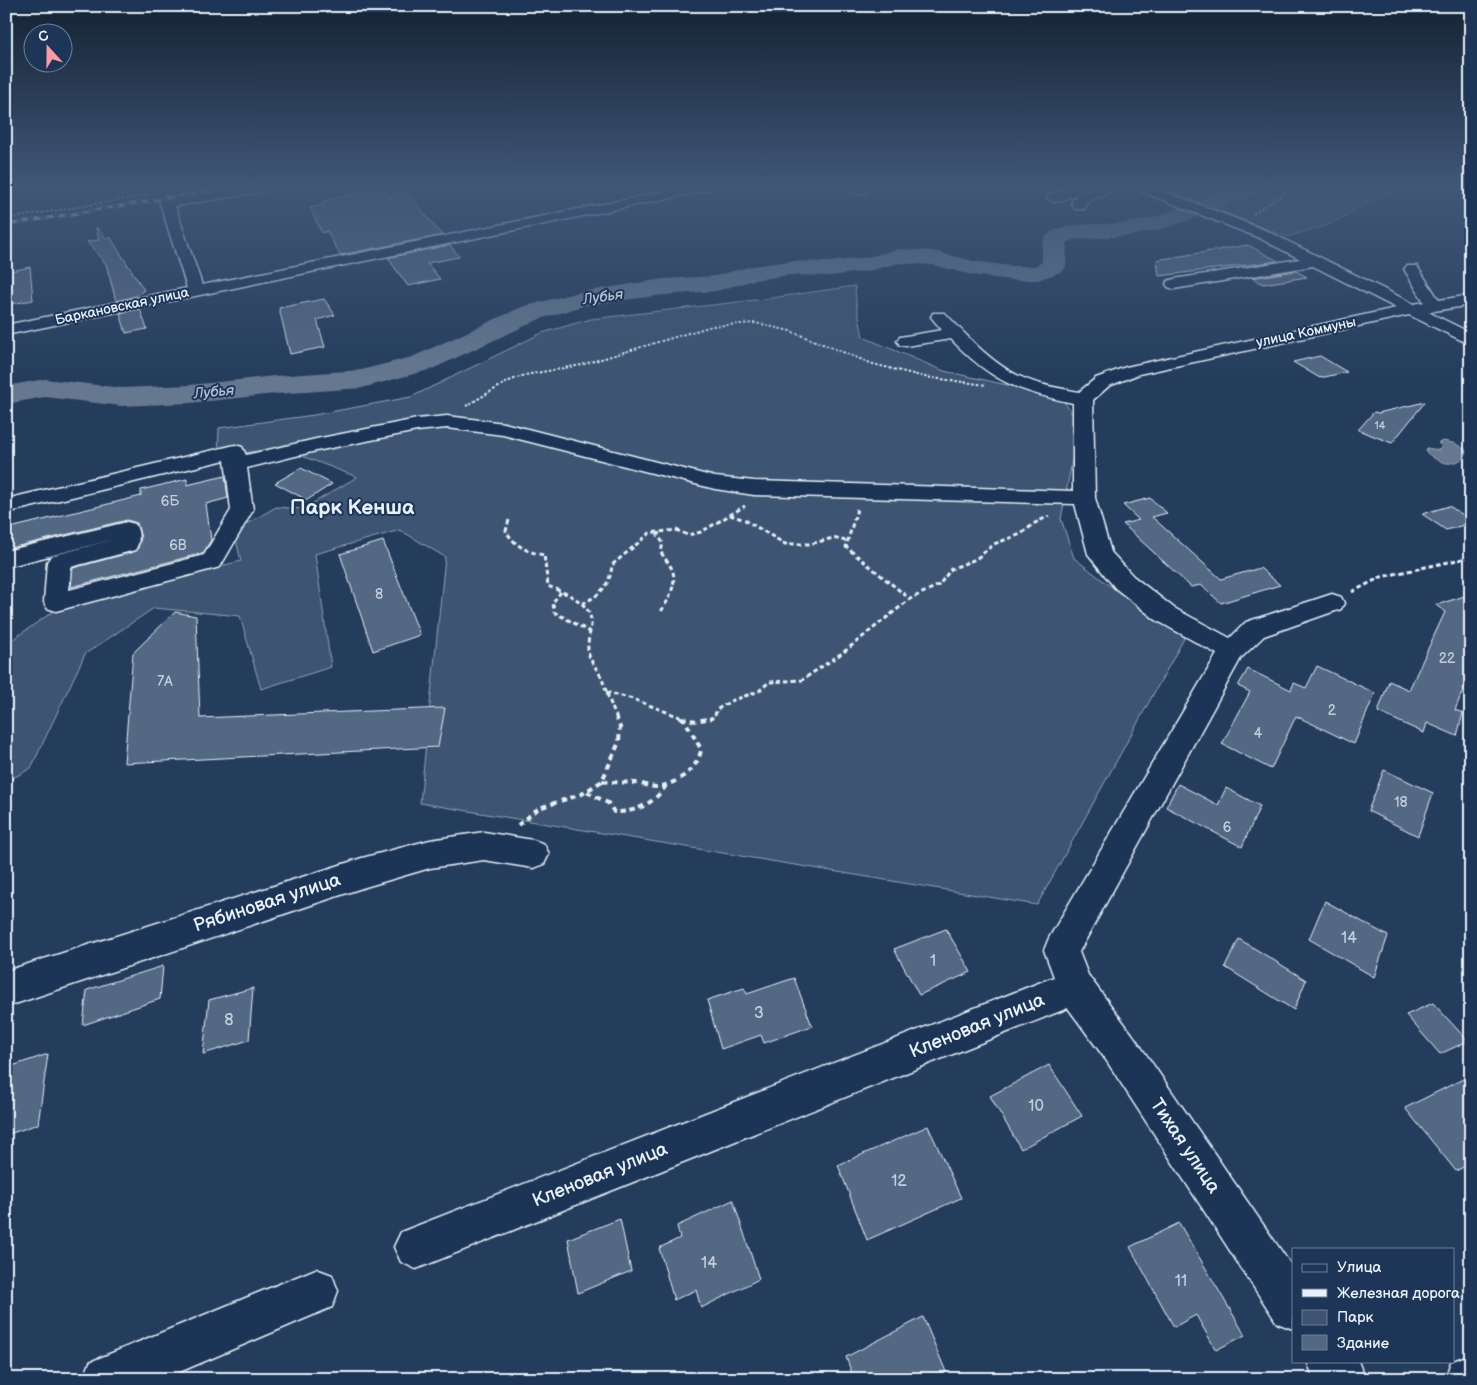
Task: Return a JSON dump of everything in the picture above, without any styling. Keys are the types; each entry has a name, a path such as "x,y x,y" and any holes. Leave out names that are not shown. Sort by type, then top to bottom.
{"street":[{"path":"181,251 196,292"},
{"name":"Баркановская улица","path":"6,330 396,251"},
{"path":"1294,251 1471,340"},
{"path":"1174,284 1316,262"},
{"path":"1412,269 1434,306"},
{"name":"улица Коммуны","path":"1083,399 1096,385 1116,374 1411,310 1471,300"},
{"path":"939,317 980,358 1002,375 1029,386 1083,399 1084,498 1100,554 1124,582 1165,614 1232,650"},
{"path":"906,341 955,333"},
{"path":"236,464 316,445 417,425 447,422 504,428 715,483 756,488 1084,498"},
{"path":"6,506 235,451 242,510 212,561 56,602 59,562 127,545 127,528 6,559"},
{"path":"1075,987 1061,950 1232,650 1255,629 1332,603"},
{"name":"Рябиновая улица","path":"6,989 362,873 430,854 524,841"},
{"name":"Кленовая улица","path":"416,1247 1075,987"},
{"name":"Тихая улица","path":"1075,987 1119,1047 1292,1306"},
{"path":"107,1379 316,1291"},
{"path":"1331,1362 1342,1379"}],"path":[{"path":"447,422 468,404 525,374 590,362 712,326 755,322 790,332 873,364 925,377 987,385"},
{"path":"582,604 597,596 611,580 612,565 650,533 676,530 688,535 701,532 748,504 756,488"},
{"path":"856,491 858,505 855,522 846,537 846,547 892,586 910,598"},
{"path":"606,692 632,699 684,719 708,722 715,717 716,710 730,701 759,691 769,682 802,680 845,651 910,598 939,585 951,569 976,559 994,544 1021,534 1035,523 1084,498"},
{"path":"730,515 745,520 785,544 797,542 809,544 829,537 846,541"},
{"path":"509,520 506,531 517,546 530,554 544,555 548,586 573,596 587,608 592,622 589,655 602,679 609,703 620,727 619,742 598,786 568,799 546,804 534,810 524,841"},
{"path":"659,532 658,535 663,543 661,552 672,569 675,580 666,604 660,613"},
{"path":"1332,603 1381,577 1471,557"},
{"path":"561,592 553,602 554,612 590,632"},
{"path":"602,781 653,787 678,779 695,766 701,754 701,746 691,734 684,719"},
{"path":"586,791 608,803 614,812 622,813 638,810 662,793 667,783"}],"green space":[{"path":"855,286 863,337 944,371 1061,397 1079,424 1061,519 1074,558 1110,586 1186,635 1037,905 420,803 445,557 400,530 315,554 331,667 261,689 240,616 154,608 85,654 31,768 6,782 6,644 61,606 241,561 234,531 276,507 303,509 357,477 281,448 218,456 219,428 314,415 411,397 542,333 591,319 764,299"}],"shaded area":[{"path":"1444,441 1456,444 1466,450 1466,455 1456,462 1446,463 1435,459 1426,452 1427,448 1441,449 1442,446 1438,443"}],"building":[{"path":"94,251 119,251 144,290 136,296 116,301 106,264"},
{"path":"338,251 362,251 340,255"},
{"path":"423,251 454,251 459,257 427,263 440,279 408,286 388,258"},
{"path":"1214,251 1259,251 1278,261 1159,276 1157,260"},
{"path":"30,267 33,300 6,305 6,272"},
{"path":"1296,271 1307,277 1263,284 1252,278"},
{"path":"324,299 335,315 317,320 325,347 290,354 279,308"},
{"path":"140,309 147,329 126,333 120,313"},
{"path":"1320,356 1347,372 1320,378 1293,362"},
{"path":"1425,402 1392,443 1358,430 1374,412 1378,413"},
{"path":"301,468 332,484 307,500 275,483"},
{"path":"225,476 228,498 206,504 211,540 203,553 71,587 73,568 137,551 141,538 137,523 127,520 6,549 6,529 141,496 141,490 187,479 187,485"},
{"path":"1150,498 1167,513 1152,517 1221,579 1260,568 1280,585 1221,603 1201,585 1191,587 1123,524 1139,520 1123,505"},
{"path":"1449,506 1471,520 1471,523 1446,530 1422,514"},
{"path":"383,541 420,635 373,651 340,554"},
{"path":"1471,594 1471,670 1455,710 1463,713 1457,736 1427,723 1424,733 1378,712 1389,681 1409,690 1445,612 1436,605"},
{"path":"175,612 196,616 200,718 445,708 438,747 124,763 133,653"},
{"path":"1317,666 1375,693 1354,744 1296,716 1271,769 1222,744 1250,692 1238,686 1248,669 1291,690 1294,683 1306,688"},
{"path":"1384,770 1433,793 1418,836 1368,811"},
{"path":"1178,784 1218,805 1226,788 1260,806 1242,847 1166,807"},
{"path":"1325,901 1388,936 1374,977 1309,939"},
{"path":"946,929 971,972 919,995 894,949"},
{"path":"1239,939 1306,980 1294,1010 1225,967"},
{"path":"163,966 160,999 83,1025 87,990"},
{"path":"794,978 812,1026 764,1043 761,1035 721,1049 707,1000 744,988 747,994"},
{"path":"253,988 249,1040 203,1054 209,1000"},
{"path":"1433,1003 1468,1041 1440,1054 1406,1015"},
{"path":"48,1054 38,1124 6,1135 6,1068"},
{"path":"1049,1065 1082,1116 1021,1149 990,1096"},
{"path":"1471,1075 1471,1163 1456,1171 1405,1108"},
{"path":"928,1126 961,1198 867,1240 838,1165"},
{"path":"733,1200 759,1279 701,1308 696,1290 674,1300 659,1248 680,1238 677,1226"},
{"path":"620,1219 631,1271 578,1293 568,1239"},
{"path":"1179,1223 1245,1335 1216,1350 1196,1315 1174,1327 1130,1247"},
{"path":"923,1317 949,1379 854,1379 846,1357"}],"waterway":[{"name":"Лубья","path":"6,395 45,388 122,397 190,394 275,385 362,379 422,363 531,313 584,298 663,287 716,283 752,273 790,268 830,269 868,264 899,256 933,258 973,268 1010,273 1038,273 1054,266 1055,251"}],"district":[{"name":"Парк Кенша","path":"352,507"}]}
